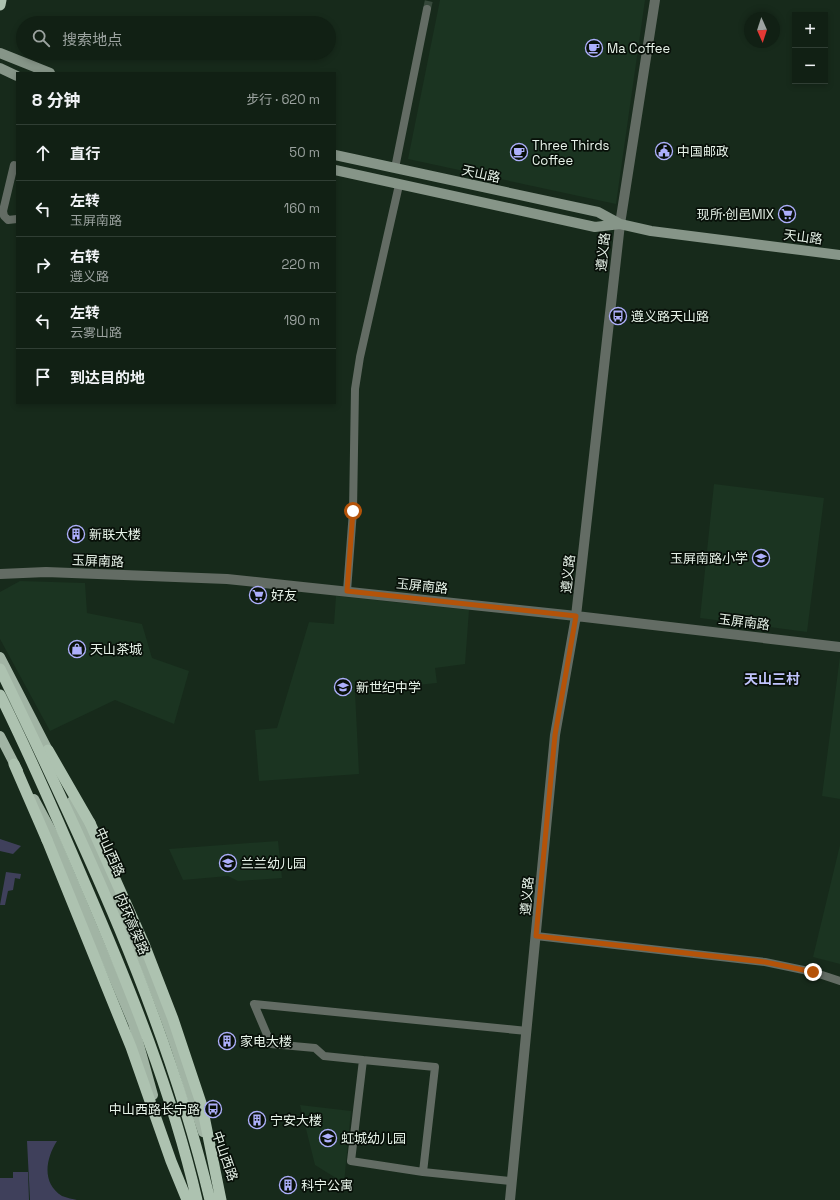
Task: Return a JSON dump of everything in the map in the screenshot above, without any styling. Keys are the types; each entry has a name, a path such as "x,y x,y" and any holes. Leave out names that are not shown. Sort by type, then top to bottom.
{"highway":[{"path":"0,5 2,0"},
{"name":"内环高架路","path":"0,669 72,821 135,966 168,1052 201,1161 210,1200"},
{"name":"内环高架路","path":"0,695 60,825 123,971 155,1057 189,1164 197,1200"},
{"path":"48,750 90,822 144,944 173,1019 202,1106 221,1200"},
{"path":"14,764 48,840 131,1047 186,1200"}],"main road":[{"path":"0,14 2,0"},
{"path":"0,53 16,59"},
{"path":"18,60 48,72"},
{"path":"0,68 16,76"},
{"name":"天山路","path":"336,155 598,212 620,224 650,231 840,255"},
{"name":"天山路","path":"336,170 595,227 620,224"},
{"name":"中山西路","path":"0,657 48,750 119,904 153,985 176,1045 226,1200"},
{"path":"0,736 53,834 133,1023 150,1087 186,1200"}],"street":[{"name":"遵义路","path":"510,1200 555,735 576,616 620,224 655,0"},
{"path":"395,168 427,9"},
{"path":"16,166 14,165 3,211 4,216 8,220 16,219"},
{"path":"347,591 353,511 355,389 360,357 400,185"},
{"name":"玉屏南路","path":"0,574 68,573 227,579 840,646"},
{"path":"536,936 765,962 813,972 840,981"},
{"path":"423,1172 435,1067 324,1056 315,1048 271,1044 254,1004 527,1031"},
{"path":"363,1060 351,1161 423,1172 511,1181"}],"shaded area":[{"path":"440,0 645,0 616,204 408,159"},
{"name":"玉屏南路小学","path":"714,484 824,498 807,632 700,618"},
{"name":"天山茶城","path":"20,581 85,583 87,613 142,624 152,658 189,671 174,724 115,700 50,731 0,639 0,592"},
{"name":"新世纪中学","path":"336,596 469,610 465,664 435,668 437,683 355,691 359,774 259,781 255,730 277,728 309,622 334,624"},
{"path":"840,656 840,799 822,796"},
{"path":"0,839 21,846 13,854 0,851"},
{"name":"兰兰幼儿园","path":"278,841 282,878 238,881 228,876 183,880 169,849"},
{"path":"840,845 840,964 813,957"},
{"path":"6,872 21,874 20,879 15,878 13,890 8,891 5,905 0,905"},
{"name":"虹城幼儿园","path":"300,1105 351,1111 344,1183 315,1165"},
{"path":"27,1141 57,1141 48,1162 48,1177 55,1191 62,1196 77,1200 30,1200"},
{"path":"13,1172 28,1172 29,1200 0,1200 0,1178 13,1178"}],"tunnel":[{"path":"427,9 429,0"}],"place":[{"name":"Ma Coffee","path":"594,48"},
{"name":"中国邮政","path":"664,151"},
{"name":"Three Thirds Coffee","path":"519,152"},
{"name":"现所·创邑MIX","path":"787,214"},
{"name":"遵义路天山路","path":"618,316"},
{"name":"新联大楼","path":"76,534"},
{"name":"玉屏南路小学","path":"761,558"},
{"name":"好友","path":"258,595"},
{"name":"天山茶城","path":"77,649"},
{"name":"新世纪中学","path":"343,687"},
{"name":"兰兰幼儿园","path":"228,863"},
{"name":"家电大楼","path":"227,1041"},
{"name":"中山西路长宁路","path":"213,1109"},
{"name":"宁安大楼","path":"257,1120"},
{"name":"虹城幼儿园","path":"328,1138"},
{"name":"科宁公寓","path":"288,1185"}],"district":[{"name":"天山三村","path":"772,679"}],"route":[{"path":"353,511 347,591 576,616 555,735 536,936 705,954 765,962 813,972"}]}
